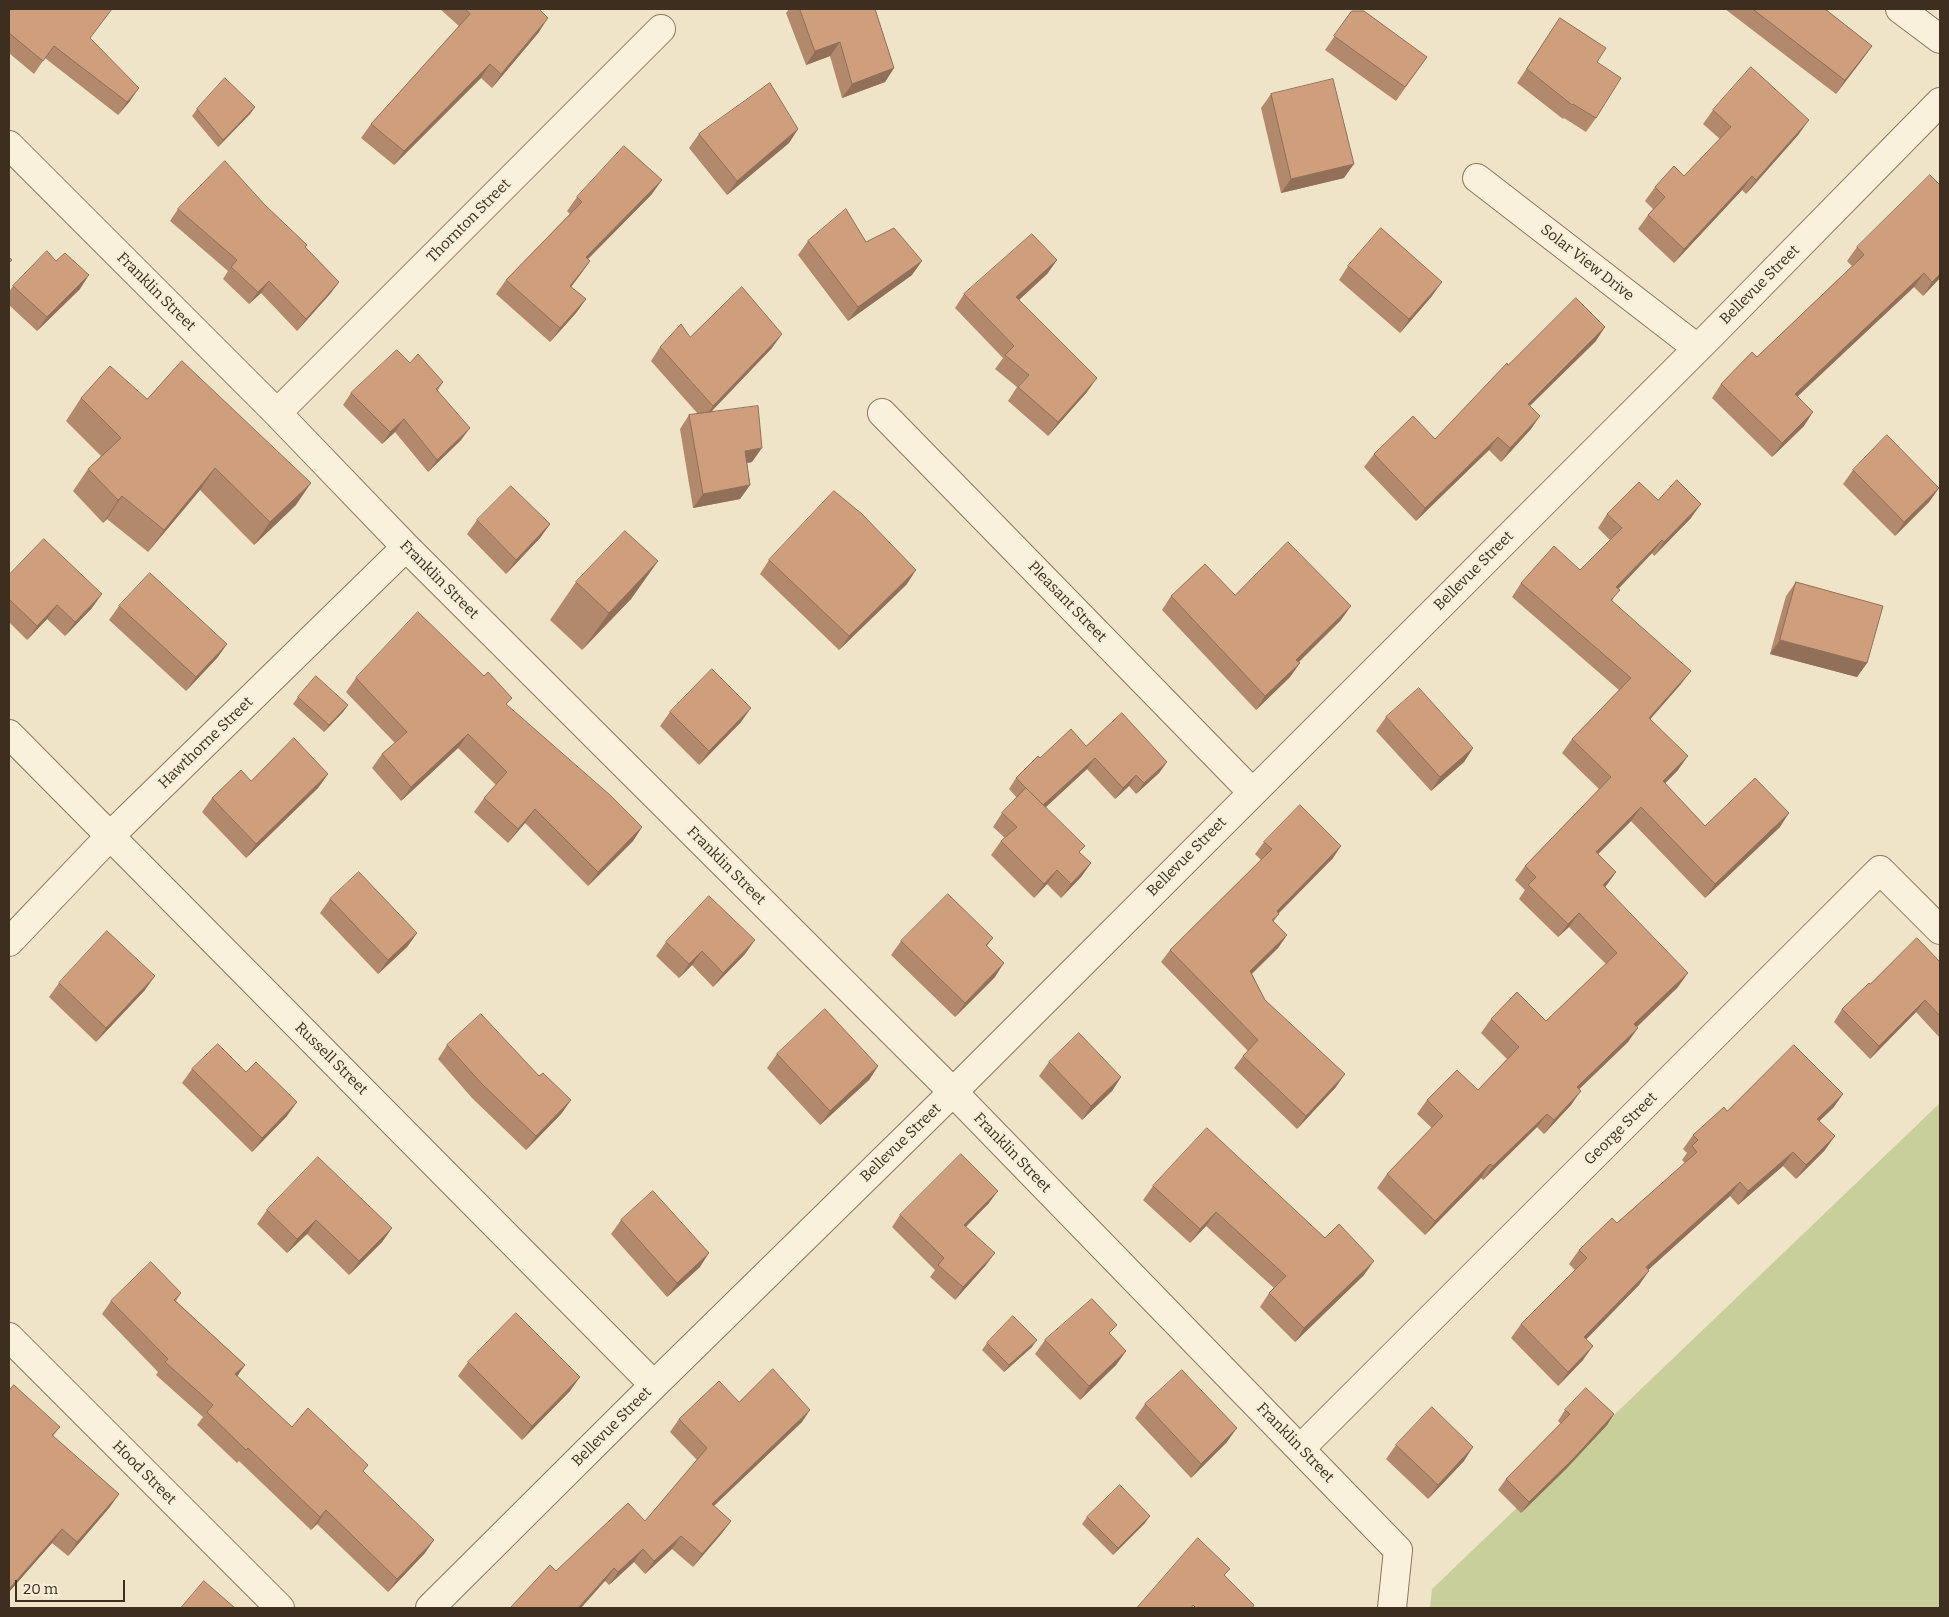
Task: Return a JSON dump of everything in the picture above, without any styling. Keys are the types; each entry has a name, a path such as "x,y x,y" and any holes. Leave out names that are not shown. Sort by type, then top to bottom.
{"street":[{"path":"1900,9 1940,39"},
{"name":"Thornton Street","path":"277,413 661,29"},
{"name":"Bellevue Street","path":"430,1608 953,1092 1697,348 1940,102"},
{"name":"Franklin Street","path":"9,145 277,413 406,547 953,1092 1398,1550 1392,1608"},
{"name":"Solar View Drive","path":"1478,178 1697,348"},
{"name":"Pleasant Street","path":"882,413 1252,792"},
{"name":"Hawthorne Street","path":"9,942 110,836 406,547"},
{"name":"Russell Street","path":"9,734 654,1385"},
{"name":"George Street","path":"1300,1448 1880,870 1940,930"},
{"name":"Hood Street","path":"9,1337 280,1608"}],"green space":[{"path":"1940,1103 1940,1608 1430,1608 1432,1589"}],"building":[{"path":"11,9 112,9 90,38 139,88 127,102 54,46 43,61 9,33 9,12"},
{"path":"465,9 539,9 548,18 501,74 490,64 404,151 371,124 470,14"},
{"path":"800,9 875,9 894,68 852,84 840,42 815,51"},
{"path":"1753,9 1825,9 1872,46 1845,80"},
{"path":"1352,11 1364,11 1427,57 1405,87 1334,36"},
{"path":"1560,18 1606,48 1597,62 1621,78 1596,118 1572,105 1527,69"},
{"path":"1751,67 1809,120 1756,180 1752,176 1684,249 1648,215 1665,197 1655,187 1674,166 1684,176 1731,127 1713,110"},
{"path":"225,78 255,107 223,140 197,109"},
{"path":"1333,79 1354,164 1291,179 1271,94"},
{"path":"770,83 798,129 737,181 699,134"},
{"path":"624,146 662,180 586,257 590,261 570,286 586,299 560,328 506,280 582,202 577,197"},
{"path":"225,161 265,205 307,245 305,247 339,282 306,319 269,281 258,292 231,267 237,260 178,209"},
{"path":"1930,175 1940,185 1940,274 1932,282 1924,273 1795,394 1813,412 1782,443 1721,384 1752,352 1757,357 1864,255 1857,247"},
{"path":"846,209 866,242 894,228 922,261 858,307 808,241"},
{"path":"1381,228 1442,282 1409,319 1348,266"},
{"path":"1032,234 1057,260 1016,297 1097,378 1058,422 1018,387 1029,375 1005,355 1014,346 964,294"},
{"path":"47,251 56,261 65,253 89,275 47,317 13,286"},
{"path":"742,287 782,334 713,406 660,347 681,324 690,337"},
{"path":"1576,298 1605,327 1528,404 1540,416 1510,448 1498,437 1425,508 1374,454 1413,416 1435,439 1507,363 1508,365"},
{"path":"397,350 410,363 418,354 443,382 436,389 470,428 437,460 404,419 390,432 351,393"},
{"path":"182,361 311,483 270,522 215,468 164,530 122,496 118,500 88,469 121,438 81,398 110,366 147,399"},
{"path":"758,406 762,448 745,451 750,485 703,494 689,415"},
{"path":"1887,435 1939,488 1904,522 1853,470"},
{"path":"1677,480 1701,504 1616,587 1620,590 1611,600 1691,671 1649,718 1688,756 1663,781 1705,826 1755,778 1789,813 1715,884 1641,807 1596,852 1616,872 1603,885 1688,973 1634,1024 1638,1028 1577,1087 1581,1091 1554,1120 1547,1114 1493,1166 1490,1164 1435,1221 1387,1174 1443,1116 1427,1100 1457,1070 1478,1090 1519,1047 1491,1019 1517,992 1546,1021 1617,953 1579,913 1568,924 1528,885 1536,877 1525,866 1611,777 1572,739 1631,678 1521,583 1554,546 1580,570 1622,528 1607,514 1639,482 1658,500"},
{"path":"511,486 550,524 516,560 477,520"},
{"path":"834,491 862,514 916,570 849,636 769,560"},
{"path":"625,531 658,561 609,613 576,582"},
{"path":"44,539 102,594 75,622 57,605 37,626 9,599 9,575"},
{"path":"1288,542 1351,606 1296,660 1300,663 1265,696 1171,596 1205,564 1235,595"},
{"path":"150,573 227,644 196,677 119,606"},
{"path":"1796,582 1883,606 1867,663 1780,640"},
{"path":"418,612 484,676 488,672 512,698 506,704 610,795 642,827 598,872 535,809 518,829 484,798 507,772 468,734 411,787 382,754 407,732 356,678"},
{"path":"712,669 751,708 709,751 670,712"},
{"path":"316,676 348,705 329,725 298,697"},
{"path":"1419,688 1473,748 1440,777 1386,717"},
{"path":"1122,713 1167,762 1144,783 1136,775 1123,788 1095,758 1043,805 1016,778 1038,756 1040,758 1071,729 1086,746"},
{"path":"294,738 328,774 256,844 212,798 241,770 251,781"},
{"path":"1026,788 1085,846 1079,852 1091,863 1071,884 1057,870 1044,884 1001,841 1017,827 1002,813"},
{"path":"1300,805 1341,846 1277,911 1279,914 1272,920 1287,935 1250,971 1265,1000 1345,1074 1306,1116 1243,1056 1258,1040 1170,950 1272,849 1264,842"},
{"path":"359,872 417,933 388,960 330,899"},
{"path":"948,894 993,938 986,945 1004,963 965,1003 901,941"},
{"path":"709,896 755,940 723,973 702,951 689,964 666,942"},
{"path":"107,931 155,976 106,1028 59,983"},
{"path":"1917,938 1940,962 1940,1016 1925,1000 1879,1046 1842,1009"},
{"path":"825,1009 878,1066 830,1111 777,1054"},
{"path":"481,1014 539,1076 543,1073 571,1100 536,1136 482,1084 447,1045"},
{"path":"1079,1033 1121,1077 1091,1106 1049,1062"},
{"path":"218,1044 246,1072 256,1062 297,1102 262,1138 192,1069"},
{"path":"1794,1045 1843,1094 1817,1119 1835,1136 1806,1165 1793,1152 1748,1191 1740,1182 1646,1267 1649,1271 1584,1337 1593,1346 1568,1372 1521,1324 1587,1258 1579,1250 1612,1218 1617,1223 1697,1152 1692,1146 1698,1140 1693,1135 1724,1107 1727,1111"},
{"path":"1207,1128 1325,1238 1339,1224 1374,1261 1304,1328 1269,1293 1286,1276 1216,1212 1200,1229 1153,1186"},
{"path":"961,1154 998,1191 964,1225 995,1253 963,1287 938,1265 944,1258 900,1215"},
{"path":"318,1157 392,1228 359,1261 316,1220 297,1239 267,1210"},
{"path":"653,1191 709,1253 677,1283 621,1220"},
{"path":"151,1262 181,1293 174,1300 245,1365 235,1374 292,1427 308,1408 368,1465 363,1471 434,1540 397,1579 326,1510 320,1517 248,1448 246,1450 207,1412 213,1405 165,1362 168,1359 111,1301"},
{"path":"1092,1299 1117,1325 1109,1333 1126,1351 1089,1386 1045,1340"},
{"path":"516,1313 580,1377 532,1426 468,1362"},
{"path":"1013,1316 1037,1340 1009,1365 987,1343"},
{"path":"773,1369 810,1410 712,1504 731,1521 702,1554 681,1536 654,1561 643,1549 618,1572 614,1568 578,1608 510,1608 550,1565 556,1571 628,1503 645,1521 707,1448 679,1419 719,1381 739,1402"},
{"path":"1182,1370 1237,1428 1201,1464 1145,1404"},
{"path":"14,1385 60,1427 52,1435 119,1494 77,1542 62,1529 9,1589 9,1391"},
{"path":"1586,1388 1614,1414 1573,1459 1529,1502 1506,1479 1570,1414 1565,1410"},
{"path":"1432,1407 1473,1447 1438,1485 1396,1445"},
{"path":"1120,1485 1150,1516 1118,1548 1087,1517"},
{"path":"1198,1538 1230,1569 1224,1575 1254,1605 1252,1608 1196,1608 1193,1605 1191,1608 1137,1608"},
{"path":"204,1581 235,1608 181,1608"}]}
